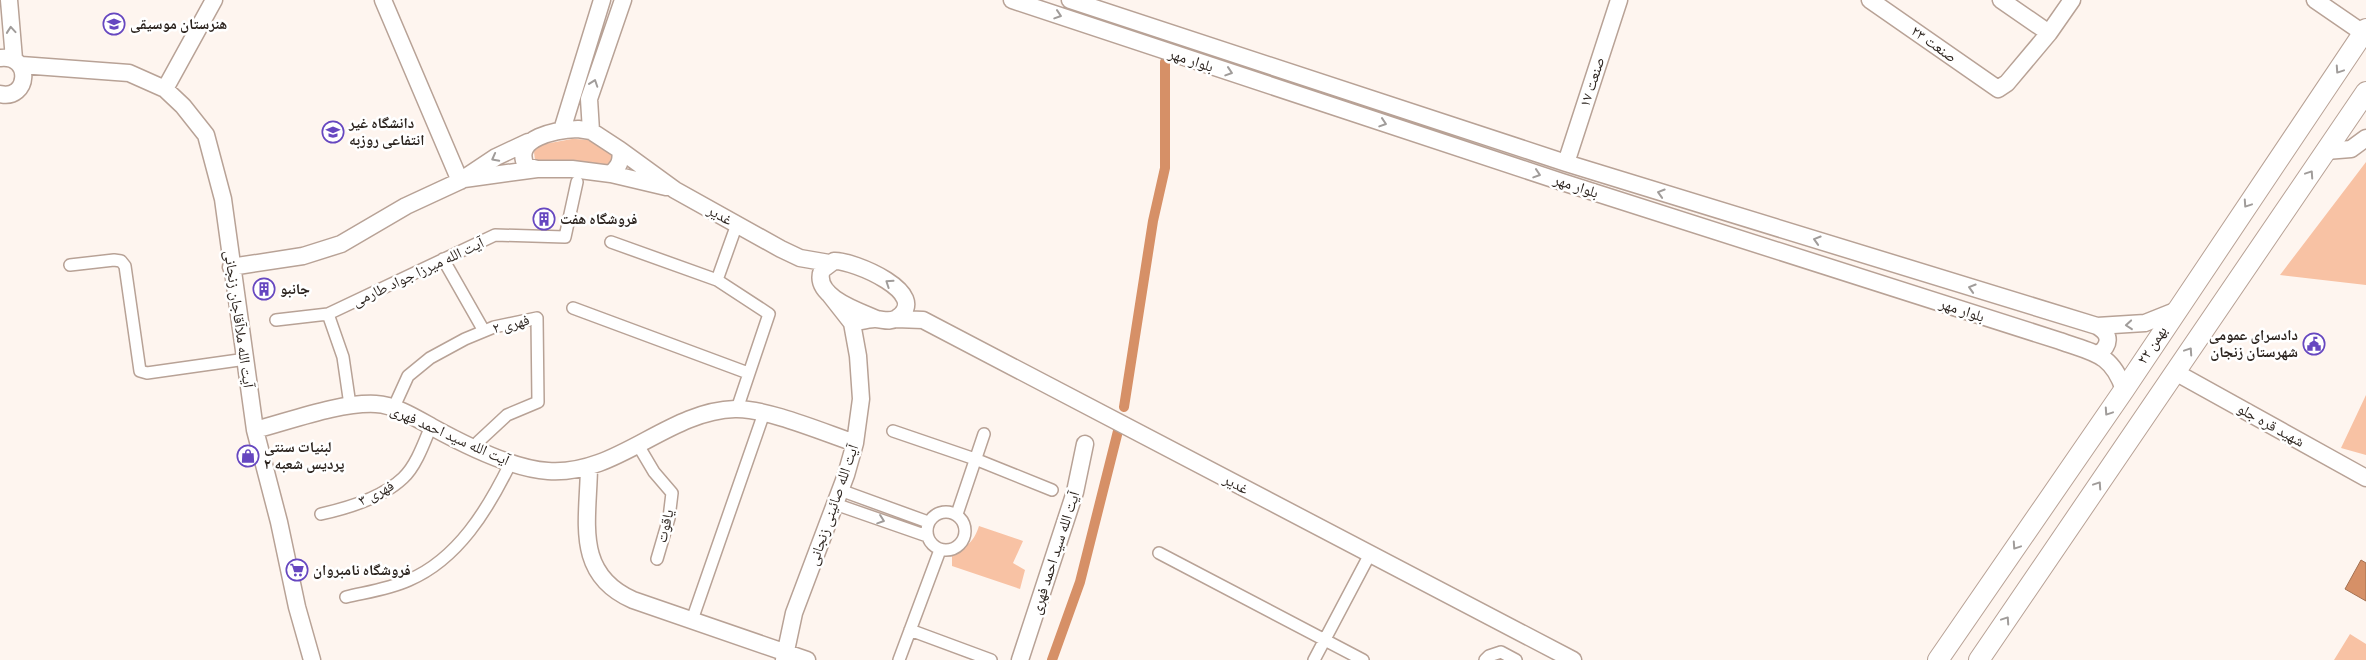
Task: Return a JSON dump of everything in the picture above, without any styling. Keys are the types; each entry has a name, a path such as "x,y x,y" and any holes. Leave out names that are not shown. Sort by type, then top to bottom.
{"highway":[{"name":"۲۲ بهمن","path":"1938,660 2124,390 2175,311 2365,32"},
{"path":"1979,660 2366,92"}],"main road":[{"path":"9,0 11,61 24,74 21,87"},
{"path":"165,89 214,0"},
{"path":"382,0 462,180"},
{"path":"562,130 602,0"},
{"path":"231,267 303,256 341,244 406,206 462,180 496,157 528,142 562,130 591,131 589,99 623,0"},
{"name":"بلوار مهر","path":"1012,0 2098,355 2112,364 2118,373 2124,390"},
{"name":"بلوار مهر","path":"1070,0 1566,163 2097,326 2145,323 2175,311"},
{"name":"صنعت ۱۷","path":"1566,163 1619,0"},
{"name":"صنعت ۲۳","path":"1870,0 1998,88 2007,83 2049,33"},
{"path":"2001,0 2049,33 2072,0"},
{"path":"2315,0 2365,32"},
{"path":"1196,61 1203,44"},
{"path":"11,61 69,70"},
{"path":"0,94 10,94 35,79 69,70"},
{"name":"آیت الله ملاآقاجان زنجانی","path":"69,70 104,70 129,73 165,89 183,106 206,135 223,199 255,430 279,522 297,607 312,660"},
{"name":"غدیر","path":"591,131 675,190 800,258 829,263 840,261 872,271 899,290 905,302 922,320 1573,660"},
{"path":"2326,150 2351,150 2366,138"},
{"path":"528,142 523,151 522,158 526,166 537,169"},
{"path":"611,174 619,166 621,159 620,150"},
{"path":"462,180 537,169 572,169 611,174 675,190"},
{"name":"آیت الله صائینی زنجانی","path":"784,656 794,613 838,497 855,443 861,398 858,356 852,323 823,288 820,279 800,258"},
{"path":"820,279 822,270 829,263"},
{"path":"830,295 852,309 876,319"},
{"path":"896,319 903,312 905,302"},
{"path":"852,323 876,319"},
{"name":"غدیر","path":"876,319 886,321 896,319 922,320"},
{"path":"2097,326 2105,331 2109,339 2107,348 2098,355"},
{"name":"شهید قره جلو","path":"2175,372 2366,478"},
{"name":"آیت الله سید احمد فهری","path":"255,430 350,405 378,403 510,464 548,471 589,468 685,421 710,411 737,409 764,413 855,443"},
{"name":"آیت الله سید احمد فهری","path":"1020,660 1075,492 1085,444"},
{"path":"589,468 587,541 590,557 596,571 606,584 619,594 784,656 807,660"}],"street":[{"name":"آیت الله میرزا جواد طارمی","path":"276,320 328,314 495,235 565,237 577,182"},
{"path":"717,280 737,224"},
{"path":"612,242 717,280 770,314 737,409"},
{"path":"443,259 484,331"},
{"path":"70,265 114,260 121,261 125,266 140,371 147,373 246,359"},
{"path":"573,308 748,373"},
{"path":"328,314 343,357 350,405"},
{"name":"فهری ۲","path":"393,409 408,376 430,358 484,331 537,318 538,402 506,415 478,442"},
{"path":"692,620 764,413"},
{"name":"فهری ۳","path":"321,514 365,500 388,489 404,477 421,450 431,426"},
{"path":"893,431 976,459 1052,490"},
{"path":"956,514 984,434"},
{"name":"یاقوت","path":"638,444 654,472 672,493 670,518 657,559"},
{"path":"346,597 409,580 429,569 460,543 491,503 510,464"},
{"path":"838,497 928,522"},
{"path":"838,497 927,536 932,544 940,550 951,550 961,544 966,534 964,522 956,514 946,511 935,514 928,522 927,536"},
{"path":"899,660 940,550"},
{"path":"1159,553 1363,660"},
{"path":"1314,660 1370,554"},
{"path":"910,630 990,660"},
{"path":"1484,660 1501,652 1516,660"}],"shaded area":[{"path":"572,139 592,141 604,145 617,160 609,168 542,164 535,160 534,152 539,145"},
{"path":"2366,162 2366,285 2280,275"},
{"path":"2366,395 2366,455 2341,448"},
{"path":"979,526 1023,541 1013,563 1025,570 1020,589 952,566 952,553 970,543"},
{"path":"2361,560 2366,563 2366,601 2345,589"},
{"path":"2350,634 2366,644 2366,660 2334,660"}],"waterway":[{"path":"1124,407 1153,221 1165,168 1165,62"},
{"path":"1052,660 1080,582 1119,427"}],"place":[{"name":"هنرستان موسیقی","path":"114,24"},
{"name":"دانشگاه غیر انتفاعی روزبه","path":"333,132"},
{"name":"فروشگاه هفت","path":"544,219"},
{"name":"جانبو","path":"264,289"},
{"name":"دادسرای عمومی شهرستان زنجان","path":"2314,344"},
{"name":"لبنیات سنتی پردیس شعبه ۲","path":"248,456"},
{"name":"فروشگاه نامبروان","path":"297,570"}]}
